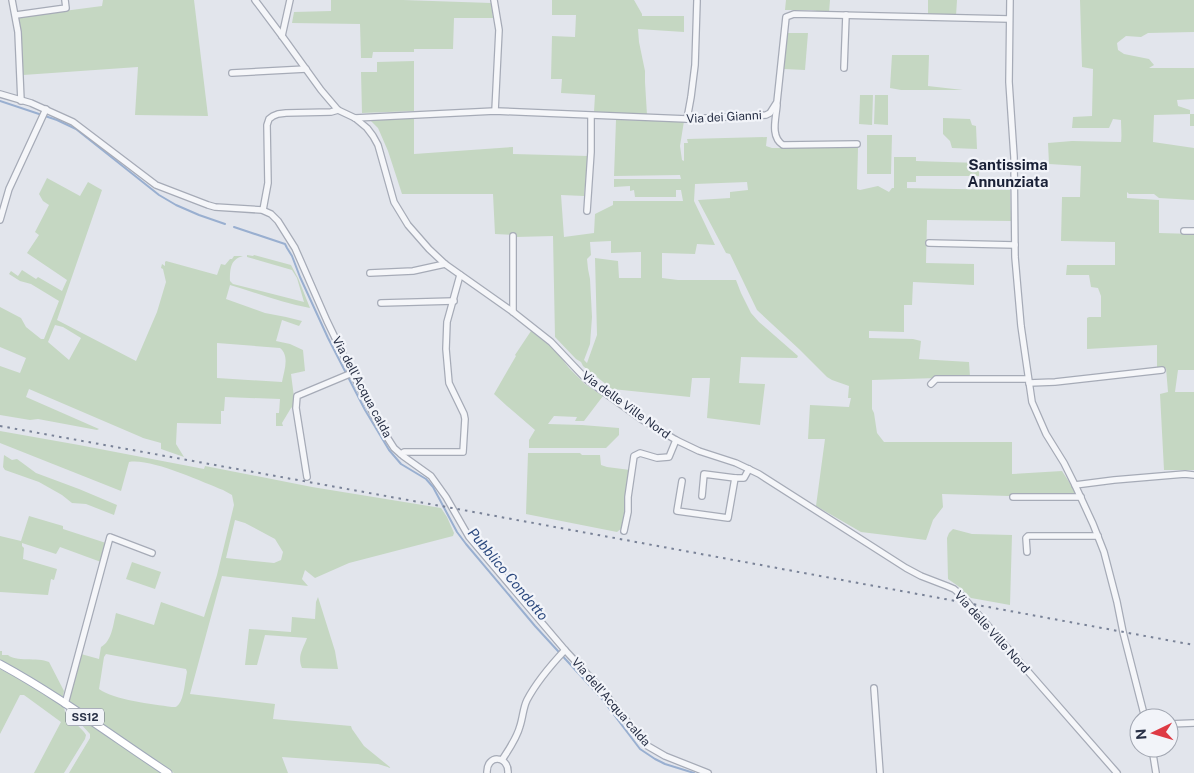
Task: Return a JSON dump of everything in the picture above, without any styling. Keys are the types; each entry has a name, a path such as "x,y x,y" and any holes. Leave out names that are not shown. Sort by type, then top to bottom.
{"main road":[{"name":"SS12","path":"0,664 65,704 168,773"}],"street":[{"path":"12,0 18,32 21,100"},
{"path":"16,16 66,8 66,0"},
{"name":"Via delle Ville Nord","path":"255,0 321,90 338,110 355,118 368,128 378,145 394,202 401,215 421,241 445,264 513,312 551,342 587,380 641,419 699,451 736,463 759,474 906,568 954,589 1116,773"},
{"path":"282,36 290,0"},
{"path":"494,0 499,30 495,111"},
{"path":"1010,0 1009,82 1014,157 1015,245 1021,326 1032,402 1046,434 1076,485 1098,535 1116,596 1142,708"},
{"path":"687,119 696,65 698,1"},
{"name":"Via dei Gianni","path":"355,118 495,111 687,119 766,115 770,113 777,102 786,17 794,14 1009,18"},
{"path":"844,68 846,15"},
{"path":"232,73 306,68"},
{"path":"0,94 46,109 73,122 156,185 208,205 263,210 268,183 267,126 270,119 273,116 286,113 331,112 338,110"},
{"path":"777,102 776,137 782,145 857,144"},
{"path":"0,219 7,194 46,109"},
{"path":"587,211 591,152 591,116"},
{"path":"0,191 7,194"},
{"name":"Via dell'Acqua calda","path":"263,210 271,214 278,222 295,248 350,374 394,448 431,476 469,537 562,653 602,690 646,745 665,756 708,773"},
{"path":"1184,231 1194,231"},
{"path":"513,236 513,312"},
{"path":"929,243 1015,245"},
{"path":"370,273 413,271 445,264"},
{"path":"400,454 404,452 463,452 465,419 449,383 446,349 448,322 460,275"},
{"path":"381,303 454,301"},
{"path":"931,384 936,380 1055,382 1162,370"},
{"path":"307,477 296,408 297,396 350,374"},
{"path":"624,532 634,456 640,453 657,458 669,457 676,440"},
{"path":"702,496 704,474 744,478 749,469"},
{"path":"1076,485 1114,480 1185,474 1194,475"},
{"path":"682,481 677,511 728,518 735,478"},
{"path":"1013,497 1081,497"},
{"path":"1028,532 1098,535"},
{"path":"1027,552 1026,538 1028,536 1098,535"},
{"path":"65,704 110,538 152,553"},
{"path":"502,760 521,726 528,700 548,669 562,653"},
{"path":"874,688 880,773"},
{"path":"1179,724 1194,724"},
{"path":"1154,758 1156,773"},
{"path":"487,773 487,766 492,760 499,759 507,765 508,773"}],"green space":[{"path":"103,0 194,0 208,116 135,115 138,67 23,75 18,17 102,6"},
{"path":"331,0 491,3 493,18 454,18 453,49 414,49 414,52 373,52 372,58 361,58 360,24 292,23 294,12 331,11"},
{"path":"552,0 634,0 642,16 684,16 684,32 638,29 645,71 647,115 594,112 595,95 561,93 562,79 551,79 552,36 575,37 576,15 552,15"},
{"path":"786,0 830,0 829,13 811,10 785,10"},
{"path":"928,0 957,0 956,16 928,15"},
{"path":"1080,0 1194,0 1194,32 1148,33 1141,37 1126,36 1117,43 1118,50 1124,54 1149,59 1154,65 1149,68 1194,68 1194,99 1177,100 1178,106 1190,110 1190,114 1154,115 1153,142 1194,148 1194,200 1159,198 1154,194 1129,194 1127,192 1127,198 1159,200 1159,233 1194,234 1194,370 1178,370 1175,392 1194,392 1194,470 1164,470 1160,394 1168,392 1166,368 1157,367 1157,345 1087,349 1087,318 1101,317 1101,296 1098,288 1091,287 1089,275 1066,275 1067,265 1115,265 1115,242 1061,241 1062,197 1080,197 1081,166 1049,164 1048,143 1072,141 1121,142 1121,120 1113,119 1109,128 1072,128 1073,117 1092,116 1093,69 1082,67"},
{"path":"787,33 808,33 805,70 784,69"},
{"path":"892,55 929,55 928,86 963,90 901,90 890,88"},
{"path":"414,61 414,111 362,113 361,72 377,72 377,62"},
{"path":"860,95 873,95 872,125 859,124"},
{"path":"875,95 888,95 888,125 874,124"},
{"path":"1190,114 1194,114 1194,126 1190,126"},
{"path":"414,117 414,154 513,147 513,154 588,156 584,196 561,195 564,237 594,233 595,214 613,205 613,201 683,201 681,190 676,190 676,197 635,197 634,190 630,191 630,186 614,187 614,179 681,179 680,175 614,176 616,120 684,121 680,146 682,160 684,161 684,143 688,143 687,139 767,137 766,146 772,148 858,148 857,189 860,190 878,186 889,192 894,188 894,157 916,157 916,161 979,163 979,176 916,176 916,182 907,182 907,188 902,188 1010,190 1011,221 927,220 926,263 974,264 974,285 913,282 912,305 904,305 904,332 869,331 869,338 913,339 921,341 919,359 969,362 970,377 872,380 872,409 877,433 884,442 1012,442 1012,474 1062,471 1077,494 1009,496 942,494 943,507 933,520 926,540 861,532 816,506 825,439 808,439 810,405 849,407 851,398 848,398 849,386 827,377 757,310 730,254 726,253 698,200 730,198 730,192 748,190 747,182 695,184 694,201 715,245 697,244 695,254 662,253 662,278 678,280 736,280 751,313 798,356 797,358 741,357 739,383 765,384 760,425 707,418 710,378 692,378 690,397 612,389 583,366 555,337 553,236 516,237 516,235 495,234 493,194 402,194 388,151 378,128 369,119","holes":["611,241 611,253 641,252 641,278 619,278 618,261 595,258 597,335 587,363 584,360 590,344 592,317 587,259 591,255 590,242"]},
{"path":"943,118 970,119 972,125 976,126 977,149 952,148 950,141 943,134"},
{"path":"867,135 892,135 891,174 867,174"},
{"path":"47,178 80,196 88,182 102,190 57,320 136,361 157,312 166,282 163,269 161,268 162,264 165,266 166,261 217,275 221,264 225,265 234,256 243,256 233,262 230,281 233,284 304,302 297,278 292,270 247,257 247,255 254,255 291,265 298,278 310,308 280,301 230,285 226,299 265,313 302,321 299,326 282,320 276,341 290,344 303,350 305,371 291,374 295,405 282,423 283,426 276,426 276,413 279,413 280,399 225,397 224,411 221,411 221,424 177,423 176,444 184,457 161,449 161,443 143,438 29,389 26,397 99,429 0,415 0,366 20,373 26,358 0,347 0,307 21,318 26,327 41,339 44,339 59,301 31,284 20,281 9,274 11,271 18,276 22,270 62,291 67,280 27,253 39,235 35,232 49,205 43,201 39,194","holes":["55,325 63,327 81,338 69,360 48,342","217,343 280,348 286,359 282,382 217,378"]},
{"path":"531,331 555,350 585,384 603,396 584,421 575,421 577,417 554,416 548,424 619,428 619,435 606,448 529,448 529,440 535,430 494,394 515,355"},
{"path":"0,431 204,469 205,466 312,487 441,508 454,533 453,536 349,563 315,578 305,570 302,579 308,586 222,576 190,694 275,704 273,719 351,726 364,746 391,768 378,764 282,757 288,773 174,773 70,704 69,701 81,654 99,659 101,647 108,641 116,613 154,625 161,602 204,617 217,575 234,505 232,495 163,467 138,462 129,462 121,491 0,443","holes":["235,520 245,523 275,539 283,552 281,560 274,563 226,558","106,654 186,669 184,689 179,704 176,707 172,707 134,701 114,696 99,689"]},
{"path":"528,453 600,455 601,465 630,470 622,528 617,532 526,514"},
{"path":"4,455 12,460 17,459 36,473 117,505 114,515 86,504 72,503 39,482 5,470 3,467"},
{"path":"29,516 63,526 63,529 106,543 101,562 60,547 56,554 22,543 24,548 23,559 57,569 54,580 51,579 48,595 0,592 0,536 21,541"},
{"path":"953,529 972,534 1012,535 1010,605 971,598 948,579 947,538"},
{"path":"132,562 161,572 155,589 126,579"},
{"path":"318,597 335,651 338,669 302,668 300,656 307,638 265,635 257,665 245,665 249,629 291,632 292,617 315,619"},
{"path":"0,651 2,651 2,655 49,662 64,691 63,696 0,661"},
{"path":"0,669 64,707 65,712 86,735 64,773 34,773 61,722 24,695 20,695 0,734"},
{"path":"69,711 162,773 69,773 90,738 90,734"}],"waterway":[{"name":"Pubblico Condotto","path":"0,101 57,120 76,129 159,195 176,205 225,224"},
{"name":"Pubblico Condotto","path":"234,227 285,244 328,338 365,410 389,450 401,464 426,479 433,487 457,532 466,544 535,626 602,699 640,749 665,764 694,773"}],"railway":[{"path":"0,426 1194,645"}],"district":[{"name":"Santissima Annunziata","path":"1008,172"}]}
